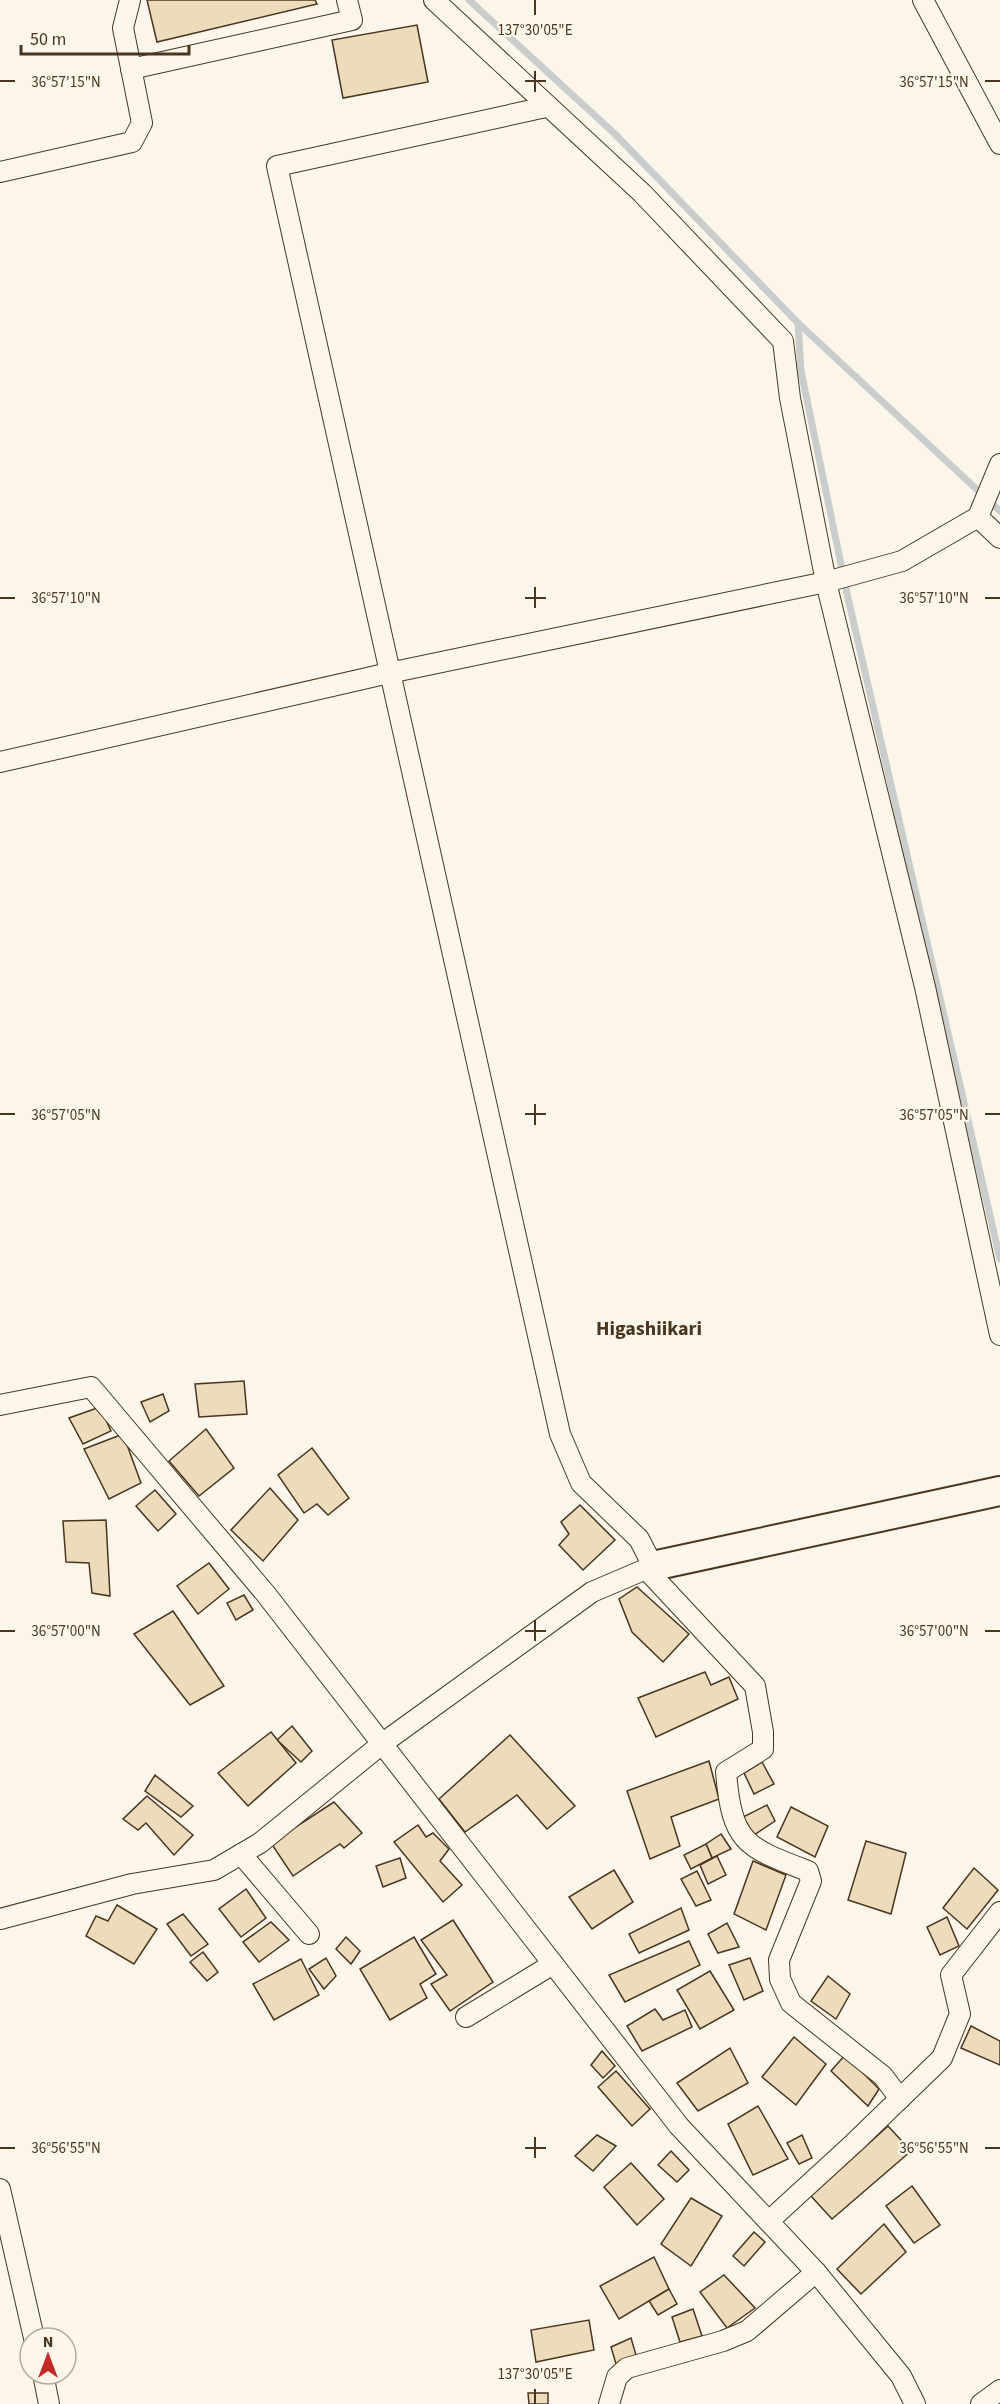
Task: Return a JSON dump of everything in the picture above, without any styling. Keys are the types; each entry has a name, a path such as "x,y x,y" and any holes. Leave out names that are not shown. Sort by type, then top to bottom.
{"street":[{"path":"0,172 132,142 142,123 123,28 130,0"},
{"path":"131,69 352,20 347,0"},
{"path":"434,0 546,107 642,193 783,341 790,398 826,582 926,987 1000,1335"},
{"path":"923,0 1000,144"},
{"path":"546,107 277,166 388,673 560,1434 581,1483 639,1539 649,1568 755,1686 763,1732 763,1749 726,1772 728,1798 740,1836 761,1853 808,1871 811,1881 779,1960 780,1979 791,2002 882,2076 900,2099"},
{"path":"0,762 388,673 826,582 902,561 978,517 999,469"},
{"path":"978,517 1000,538"},
{"path":"0,1404 91,1387 265,1593 679,2126 770,2220 816,2272 901,2376 915,2404"},
{"path":"0,1918 132,1884 214,1870 260,1843 383,1743 592,1592 649,1568 1000,1491"},
{"path":"241,1854 309,1934"},
{"path":"770,2220 942,2058 960,2014 951,1975 1000,1912"},
{"path":"466,2017 553,1964"},
{"path":"0,2189 31,2326"},
{"path":"609,2404 617,2377 627,2368 723,2341 747,2331 816,2272"},
{"path":"46,2386 50,2404"},
{"path":"981,2404 1000,2390"}],"building":[{"path":"147,0 315,0 317,4 157,42"},
{"path":"417,25 428,82 343,98 332,40"},
{"path":"244,1381 247,1414 199,1417 195,1384"},
{"path":"163,1394 169,1411 150,1422 141,1402"},
{"path":"100,1407 111,1431 83,1444 69,1418"},
{"path":"206,1429 234,1468 199,1496 169,1461"},
{"path":"123,1434 141,1483 109,1499 84,1449"},
{"path":"312,1448 349,1498 328,1515 317,1504 304,1513 278,1475"},
{"path":"270,1488 298,1520 263,1561 231,1530"},
{"path":"155,1490 176,1514 158,1531 136,1506"},
{"path":"580,1505 615,1540 583,1570 559,1545 569,1534 561,1522"},
{"path":"106,1520 110,1596 92,1593 89,1563 66,1562 63,1521"},
{"path":"209,1563 229,1589 198,1614 177,1586"},
{"path":"637,1587 689,1634 663,1662 632,1632 619,1599"},
{"path":"244,1595 253,1610 236,1620 227,1603"},
{"path":"173,1611 224,1686 190,1705 134,1634"},
{"path":"705,1672 711,1685 729,1677 738,1699 656,1737 638,1698"},
{"path":"292,1726 312,1751 301,1762 277,1740"},
{"path":"271,1732 296,1763 248,1806 218,1773"},
{"path":"510,1735 575,1806 547,1829 517,1795 465,1832 439,1799"},
{"path":"709,1761 719,1799 671,1817 680,1846 650,1859 627,1791"},
{"path":"762,1762 774,1784 754,1794 744,1773"},
{"path":"155,1775 193,1806 181,1817 145,1791"},
{"path":"147,1796 193,1835 174,1855 146,1823 138,1830 123,1819"},
{"path":"334,1802 362,1833 344,1848 340,1844 293,1876 271,1843"},
{"path":"767,1805 775,1821 754,1835 743,1817"},
{"path":"791,1807 828,1826 815,1857 777,1837"},
{"path":"418,1825 426,1837 433,1833 449,1849 440,1861 462,1885 443,1902 394,1842"},
{"path":"721,1834 731,1849 712,1858 706,1844"},
{"path":"866,1841 906,1853 891,1914 848,1900"},
{"path":"706,1844 712,1858 691,1869 684,1855"},
{"path":"717,1856 726,1875 708,1884 700,1865"},
{"path":"400,1858 406,1878 383,1887 376,1866"},
{"path":"753,1861 786,1875 766,1930 734,1914"},
{"path":"974,1868 998,1890 967,1929 943,1908"},
{"path":"614,1870 633,1902 592,1929 569,1897"},
{"path":"697,1871 711,1900 696,1906 681,1879"},
{"path":"246,1889 266,1918 241,1937 219,1909"},
{"path":"117,1905 157,1929 134,1964 86,1936 96,1916 108,1921"},
{"path":"681,1908 689,1930 639,1953 629,1934"},
{"path":"183,1914 208,1944 191,1956 167,1924"},
{"path":"947,1917 959,1946 940,1955 927,1927"},
{"path":"453,1920 493,1982 450,2011 431,1984 447,1975 421,1940"},
{"path":"271,1922 289,1940 259,1962 243,1942"},
{"path":"727,1923 739,1947 718,1953 708,1934"},
{"path":"346,1937 360,1951 351,1964 336,1949"},
{"path":"414,1937 436,1974 420,1984 427,1998 390,2020 360,1969"},
{"path":"689,1941 700,1965 625,2002 609,1975"},
{"path":"203,1952 218,1972 207,1981 190,1962"},
{"path":"326,1958 336,1976 324,1989 309,1969"},
{"path":"750,1958 763,1991 744,2000 729,1965"},
{"path":"301,1959 319,1995 274,2020 253,1984"},
{"path":"710,1971 734,2010 700,2029 677,1990"},
{"path":"828,1976 850,1994 836,2019 811,2001"},
{"path":"655,2009 663,2020 685,2010 692,2027 642,2051 627,2026"},
{"path":"971,2026 1000,2041 1000,2065 961,2048"},
{"path":"794,2037 826,2064 796,2105 762,2077"},
{"path":"730,2048 748,2083 698,2111 677,2083"},
{"path":"602,2051 615,2066 603,2078 591,2065"},
{"path":"845,2055 879,2089 868,2106 831,2071"},
{"path":"616,2071 650,2109 632,2126 598,2087"},
{"path":"758,2106 788,2159 753,2175 728,2124"},
{"path":"888,2126 911,2151 832,2219 811,2196"},
{"path":"597,2135 616,2146 593,2171 575,2156"},
{"path":"802,2135 812,2158 799,2164 787,2143"},
{"path":"671,2151 689,2170 677,2182 658,2165"},
{"path":"631,2163 664,2199 637,2225 604,2187"},
{"path":"912,2186 940,2225 914,2243 886,2206"},
{"path":"691,2198 722,2216 691,2266 661,2244"},
{"path":"884,2224 906,2252 861,2294 837,2269"},
{"path":"754,2232 765,2242 744,2266 733,2256"},
{"path":"654,2257 669,2289 619,2319 600,2286"},
{"path":"724,2275 755,2308 727,2328 700,2292"},
{"path":"669,2289 677,2304 658,2315 649,2301"},
{"path":"693,2309 702,2336 680,2342 672,2317"},
{"path":"589,2320 594,2350 536,2362 531,2330"},
{"path":"631,2338 636,2355 616,2364 611,2347"},
{"path":"528,2393 548,2393 548,2404 529,2404"}],"waterway":[{"path":"469,0 615,134 798,323 1000,511"},
{"path":"798,323 801,371 848,598 1000,1259"}],"district":[{"name":"Higashiikari","path":"649,1329"}]}
